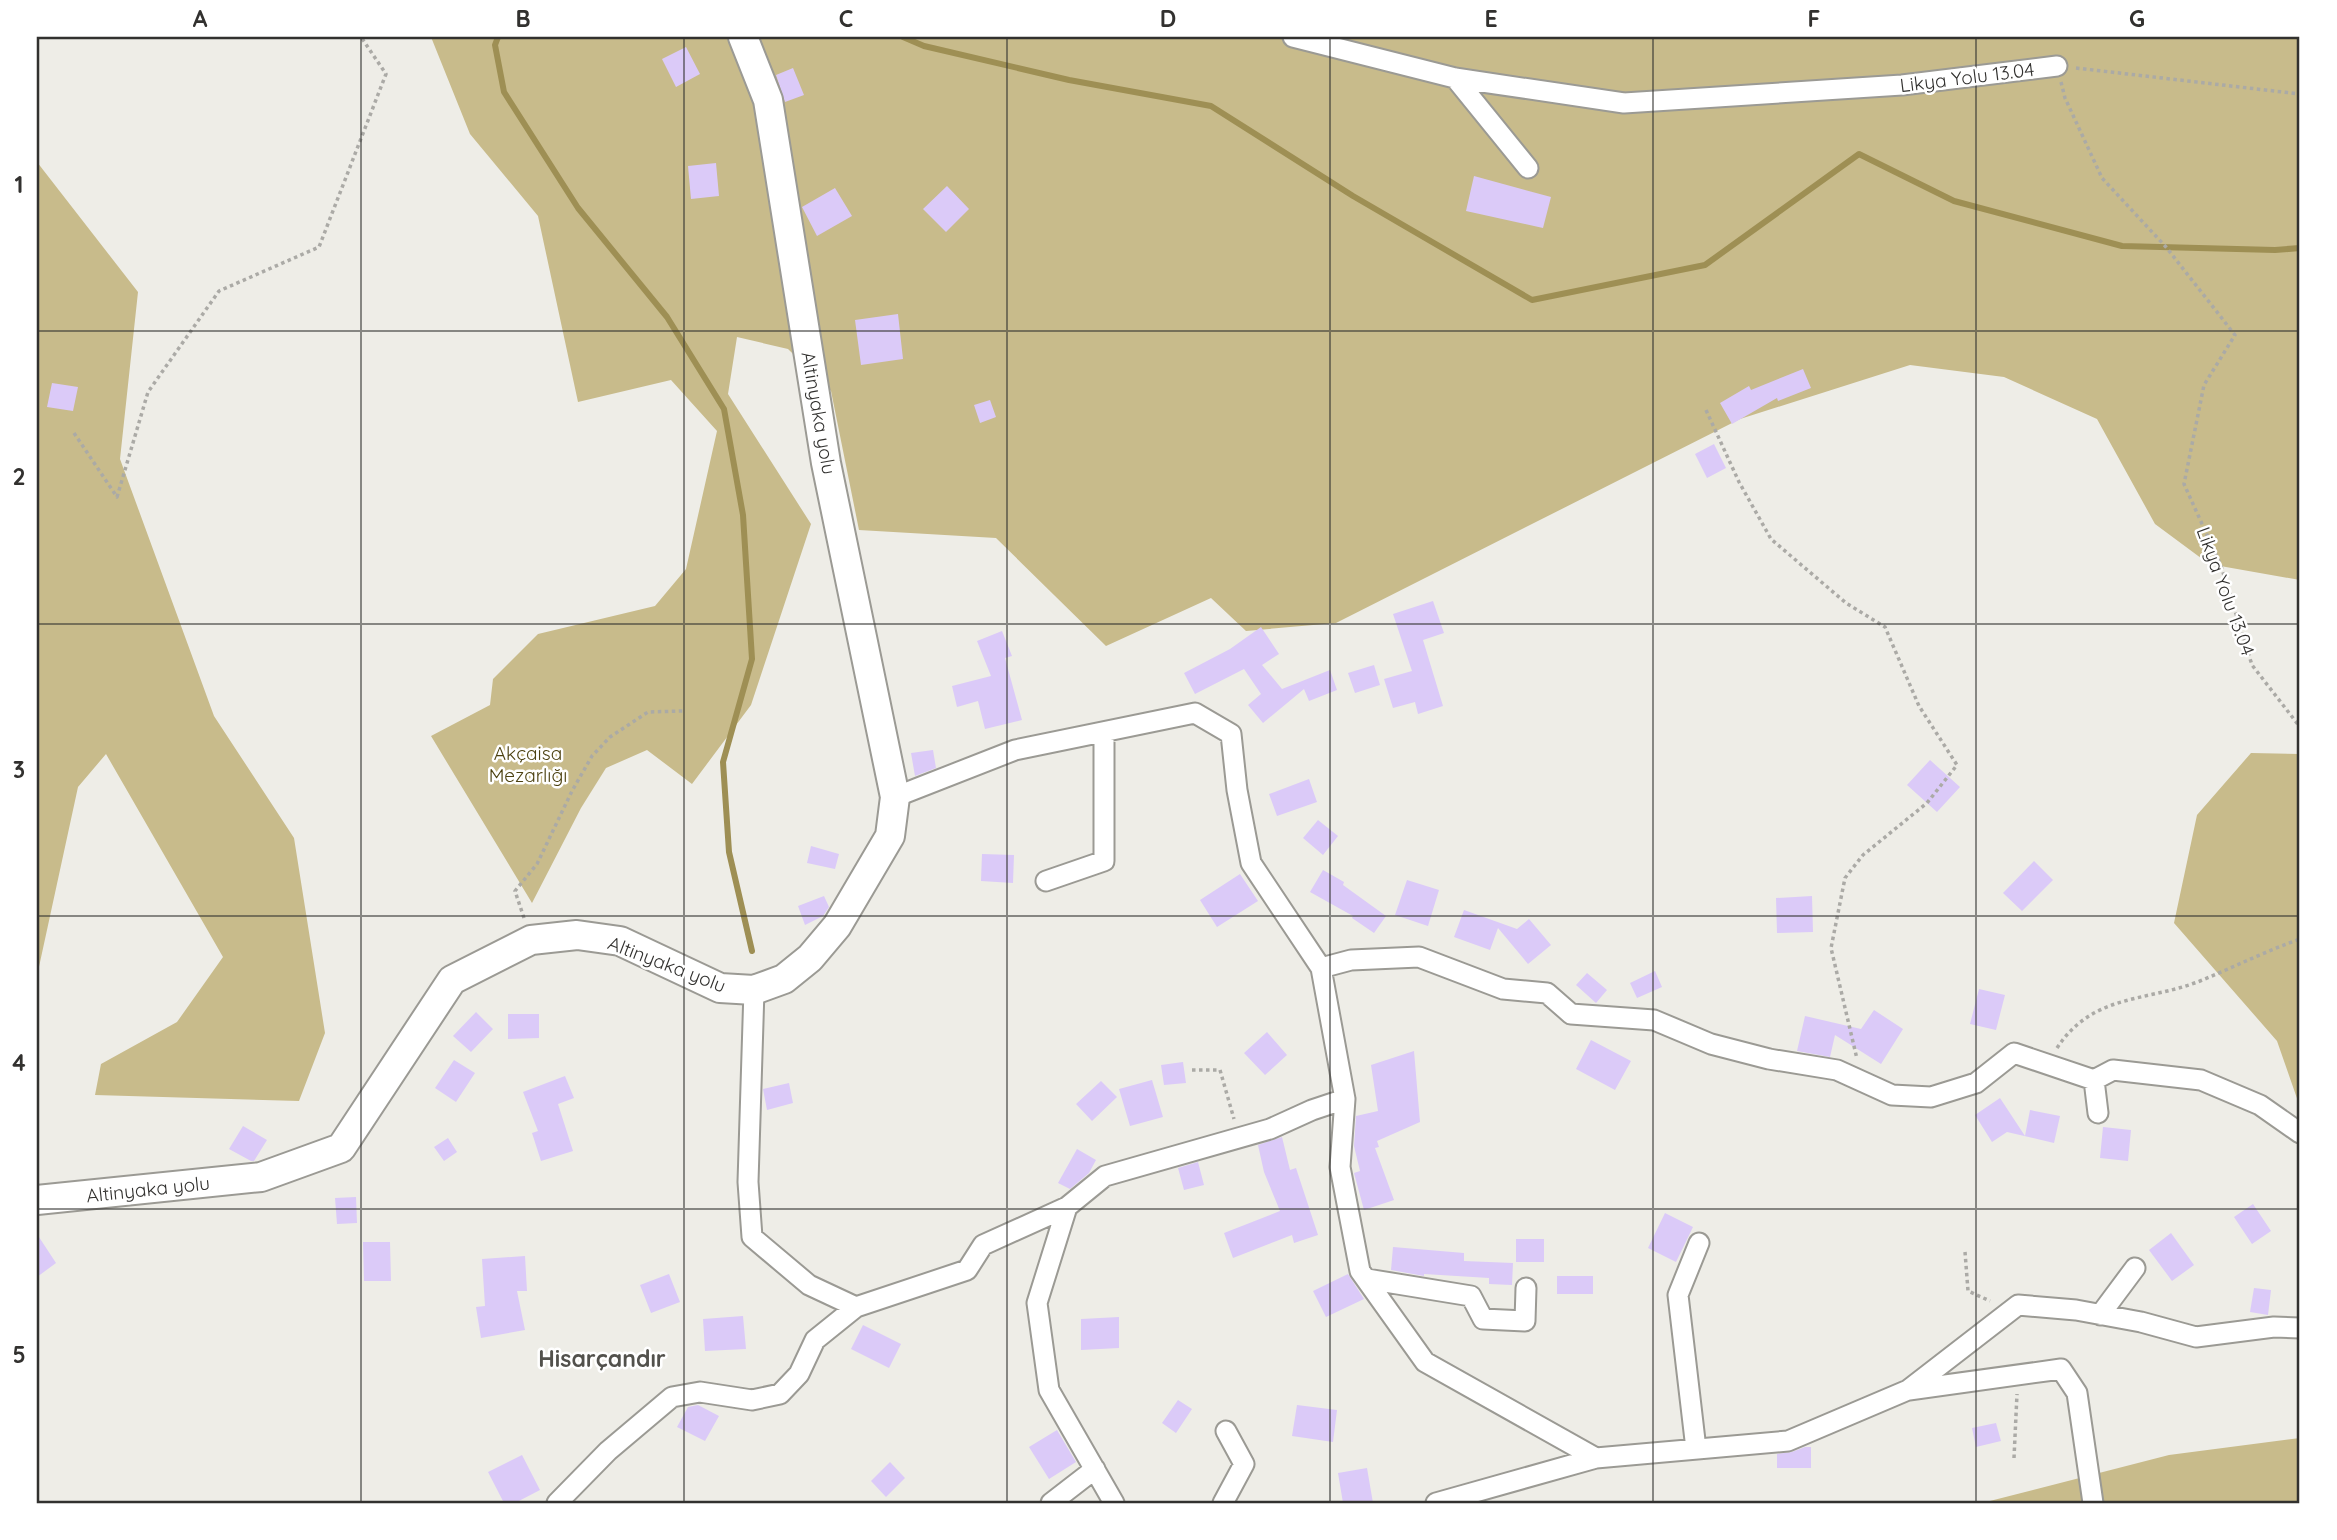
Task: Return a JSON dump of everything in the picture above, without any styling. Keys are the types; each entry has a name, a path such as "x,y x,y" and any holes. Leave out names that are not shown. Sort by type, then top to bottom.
{"main road":[{"name":"Altinyaka yolu","path":"37,1200 261,1177 341,1148 452,980 531,940 577,935 620,941 720,988 754,990 784,979 810,958 837,926 890,836 895,797 826,464 768,100 743,37"}],"street":[{"name":"Likya Yolu 13.04","path":"1293,37 1455,78 1624,103 1902,85 2057,66"},
{"path":"1455,78 1528,168"},
{"path":"895,797 1015,751 1195,713 1231,734 1237,790 1251,863 1321,968 1345,1099 1340,1167 1360,1271 1424,1362 1596,1458"},
{"path":"1046,881 1104,861 1104,732"},
{"path":"1321,968 1365,959 1419,957 1503,989 1547,993 1571,1014 1654,1020 1711,1044 1769,1059 1837,1070 1892,1095 1931,1097 1976,1083 2014,1053 2094,1080 2113,1070 2201,1080 2260,1105 2300,1133"},
{"path":"754,990 748,1182 752,1237 809,1285 856,1307"},
{"path":"2094,1080 2098,1113"},
{"path":"557,1503 608,1451 672,1397 700,1392 752,1399 780,1394 799,1374 815,1340 856,1307 967,1270 983,1245 1067,1207 1105,1176 1270,1129 1345,1099"},
{"path":"1067,1207 1037,1303 1049,1390 1114,1503"},
{"path":"1696,1449 1678,1295 1699,1243"},
{"path":"2100,1315 2136,1268"},
{"path":"1367,1279 1471,1296 1483,1319 1525,1321 1526,1288"},
{"path":"1436,1503 1596,1458 1788,1441 1908,1390 2018,1305 2076,1310 2141,1322 2196,1337 2274,1327 2300,1328"},
{"path":"1908,1390 2061,1369 2077,1393 2093,1503"},
{"path":"1223,1503 1244,1464 1226,1431"},
{"path":"1051,1503 1095,1469"}],"path":[{"path":"74,433 117,497 148,392 219,291 319,247 386,74 360,37"},
{"path":"2057,66 2300,94"},
{"name":"Likya Yolu 13.04","path":"2057,66 2065,99 2102,178 2166,247 2235,335 2204,384 2184,484 2221,566 2252,665 2300,727"},
{"path":"1706,410 1739,482 1771,538 1846,603 1885,627 1919,706 1957,765 1927,803 1863,855 1845,878 1831,948 1862,1081"},
{"path":"531,940 515,891 537,864 592,756 610,737 648,712 683,711"},
{"path":"2046,1065 2068,1032 2087,1016 2120,1002 2197,982 2300,939"},
{"path":"1192,1070 1220,1070 1239,1138"},
{"path":"1965,1252 1968,1291 2011,1311"},
{"path":"2014,1458 2018,1375"}],"green space":[{"name":"Akçaisa Mezarlığı","path":"431,37 2300,37 2300,580 2209,564 2155,524 2097,419 2004,377 1910,365 1740,419 1336,623 1246,631 1211,598 1106,646 996,538 859,530 831,391 788,349 737,337 728,394 811,524 751,705 692,784 647,750 606,768 581,808 532,903 431,736 490,705 493,679 538,634 655,606 686,569 717,431 671,380 578,402 538,216 470,134"},
{"path":"37,162 138,292 120,459 214,716 294,838 325,1033 299,1101 95,1095 101,1064 177,1022 223,957 106,754 78,787 37,976"},
{"path":"2251,753 2300,754 2300,1107 2277,1041 2174,923 2197,815"},
{"path":"2300,1438 2300,1503 1982,1503 2169,1455"}],"building":[{"path":"686,47 700,74 676,87 662,59"},
{"path":"793,68 804,95 785,102 776,75"},
{"path":"716,163 719,196 691,199 688,166"},
{"path":"1474,176 1551,197 1543,228 1466,211"},
{"path":"947,186 969,209 946,232 923,209"},
{"path":"835,188 852,216 817,236 802,207"},
{"path":"898,314 903,359 861,365 855,320"},
{"path":"1803,369 1811,388 1778,401 1777,398 1732,424 1720,403 1749,386 1751,390"},
{"path":"52,383 78,387 73,411 47,407"},
{"path":"990,400 996,417 980,423 974,405"},
{"path":"1714,444 1726,468 1707,478 1695,454"},
{"path":"1433,601 1444,633 1423,640 1443,706 1418,714 1415,702 1393,708 1384,679 1412,671 1393,614"},
{"path":"1261,627 1279,654 1262,665 1282,689 1330,670 1337,690 1309,701 1304,689 1263,723 1248,705 1261,694 1244,669 1195,694 1184,673 1230,649"},
{"path":"1002,631 1012,656 1005,658 1022,720 985,729 978,701 957,707 952,686 991,676 977,641"},
{"path":"1374,665 1380,685 1355,693 1348,673"},
{"path":"933,750 936,768 915,776 911,753"},
{"path":"1930,760 1960,787 1937,812 1907,785"},
{"path":"1309,779 1317,802 1277,816 1269,794"},
{"path":"1318,820 1338,836 1323,855 1303,838"},
{"path":"811,846 839,854 835,869 807,863"},
{"path":"982,854 1014,855 1013,883 981,881"},
{"path":"2034,861 2053,880 2022,911 2003,893"},
{"path":"1323,870 1344,882 1343,885 1386,916 1374,933 1352,918 1353,916 1310,892"},
{"path":"1240,874 1258,901 1217,927 1200,900"},
{"path":"1407,880 1439,890 1428,926 1395,915"},
{"path":"824,896 829,907 823,916 805,925 798,906"},
{"path":"1812,896 1813,932 1777,933 1776,898"},
{"path":"1464,910 1517,929 1529,919 1551,945 1528,964 1498,928 1490,950 1454,937"},
{"path":"1655,971 1662,987 1637,998 1630,983"},
{"path":"1587,973 1607,990 1596,1003 1576,985"},
{"path":"1979,989 2005,995 1996,1030 1970,1024"},
{"path":"1874,1010 1903,1029 1881,1064 1835,1035 1830,1057 1797,1051 1805,1016 1861,1029"},
{"path":"476,1012 493,1029 471,1052 453,1036"},
{"path":"508,1014 539,1014 539,1038 508,1039"},
{"path":"1267,1032 1287,1055 1265,1075 1244,1053"},
{"path":"1591,1040 1631,1061 1615,1090 1576,1069"},
{"path":"1414,1051 1420,1122 1377,1141 1379,1147 1375,1148 1394,1200 1364,1210 1354,1173 1360,1171 1354,1146 1356,1116 1378,1111 1371,1065"},
{"path":"454,1060 475,1073 456,1102 435,1088"},
{"path":"1183,1062 1186,1083 1164,1085 1161,1065"},
{"path":"565,1076 574,1098 558,1104 573,1151 541,1161 532,1133 538,1131 523,1092"},
{"path":"1152,1080 1163,1117 1130,1126 1119,1089"},
{"path":"1101,1081 1117,1097 1092,1121 1076,1104"},
{"path":"789,1083 793,1103 767,1110 763,1089"},
{"path":"2000,1098 2025,1136 2030,1110 2060,1116 2054,1143 2007,1132 1992,1142 1975,1115"},
{"path":"243,1126 267,1140 254,1161 229,1149"},
{"path":"2103,1127 2131,1130 2128,1161 2100,1158"},
{"path":"1282,1137 1290,1170 1296,1168 1318,1235 1294,1243 1292,1235 1233,1258 1224,1233 1280,1211 1264,1172 1258,1145"},
{"path":"448,1138 457,1152 444,1161 434,1147"},
{"path":"1077,1149 1096,1160 1089,1173 1070,1189 1058,1183"},
{"path":"1198,1162 1204,1185 1184,1190 1178,1168"},
{"path":"356,1197 357,1223 337,1224 335,1198"},
{"path":"2253,1204 2271,1231 2252,1244 2234,1217"},
{"path":"1665,1213 1693,1227 1676,1262 1648,1248"},
{"path":"2171,1233 2194,1265 2172,1281 2149,1250"},
{"path":"37,1234 56,1263 37,1277"},
{"path":"1516,1239 1544,1239 1544,1262 1516,1262"},
{"path":"363,1242 390,1242 391,1281 364,1281"},
{"path":"1393,1247 1464,1253 1464,1261 1513,1263 1512,1285 1489,1284 1489,1278 1424,1276 1391,1270"},
{"path":"525,1256 527,1291 517,1291 525,1330 481,1338 476,1307 485,1306 482,1259"},
{"path":"669,1274 680,1302 651,1313 640,1285"},
{"path":"1348,1274 1364,1299 1326,1317 1313,1291"},
{"path":"1557,1276 1593,1276 1593,1294 1557,1294"},
{"path":"2254,1288 2271,1290 2268,1315 2250,1312"},
{"path":"743,1316 746,1349 705,1351 703,1319"},
{"path":"1119,1317 1119,1348 1081,1350 1081,1319"},
{"path":"863,1325 901,1344 889,1368 851,1349"},
{"path":"1178,1400 1192,1409 1176,1433 1162,1423"},
{"path":"698,1405 719,1416 705,1441 677,1427 688,1407"},
{"path":"1297,1405 1337,1410 1333,1442 1292,1436"},
{"path":"1996,1423 2001,1441 1976,1447 1972,1428"},
{"path":"1057,1430 1076,1462 1049,1479 1029,1447"},
{"path":"1811,1447 1811,1468 1777,1468 1777,1454"},
{"path":"522,1455 540,1490 515,1503 504,1503 488,1472"},
{"path":"890,1462 905,1478 886,1497 871,1481"},
{"path":"1367,1468 1373,1503 1343,1503 1338,1473"}],"waterway":[{"path":"498,37 495,45 504,92 578,208 667,317 724,409 743,515 752,659 723,762 729,852 752,951"},
{"path":"903,37 924,46 1069,80 1211,106 1353,196 1532,300 1705,265 1859,154 1954,201 2122,246 2275,250 2300,248"}],"district":[{"name":"Hisarçandır","path":"602,1359"}]}
